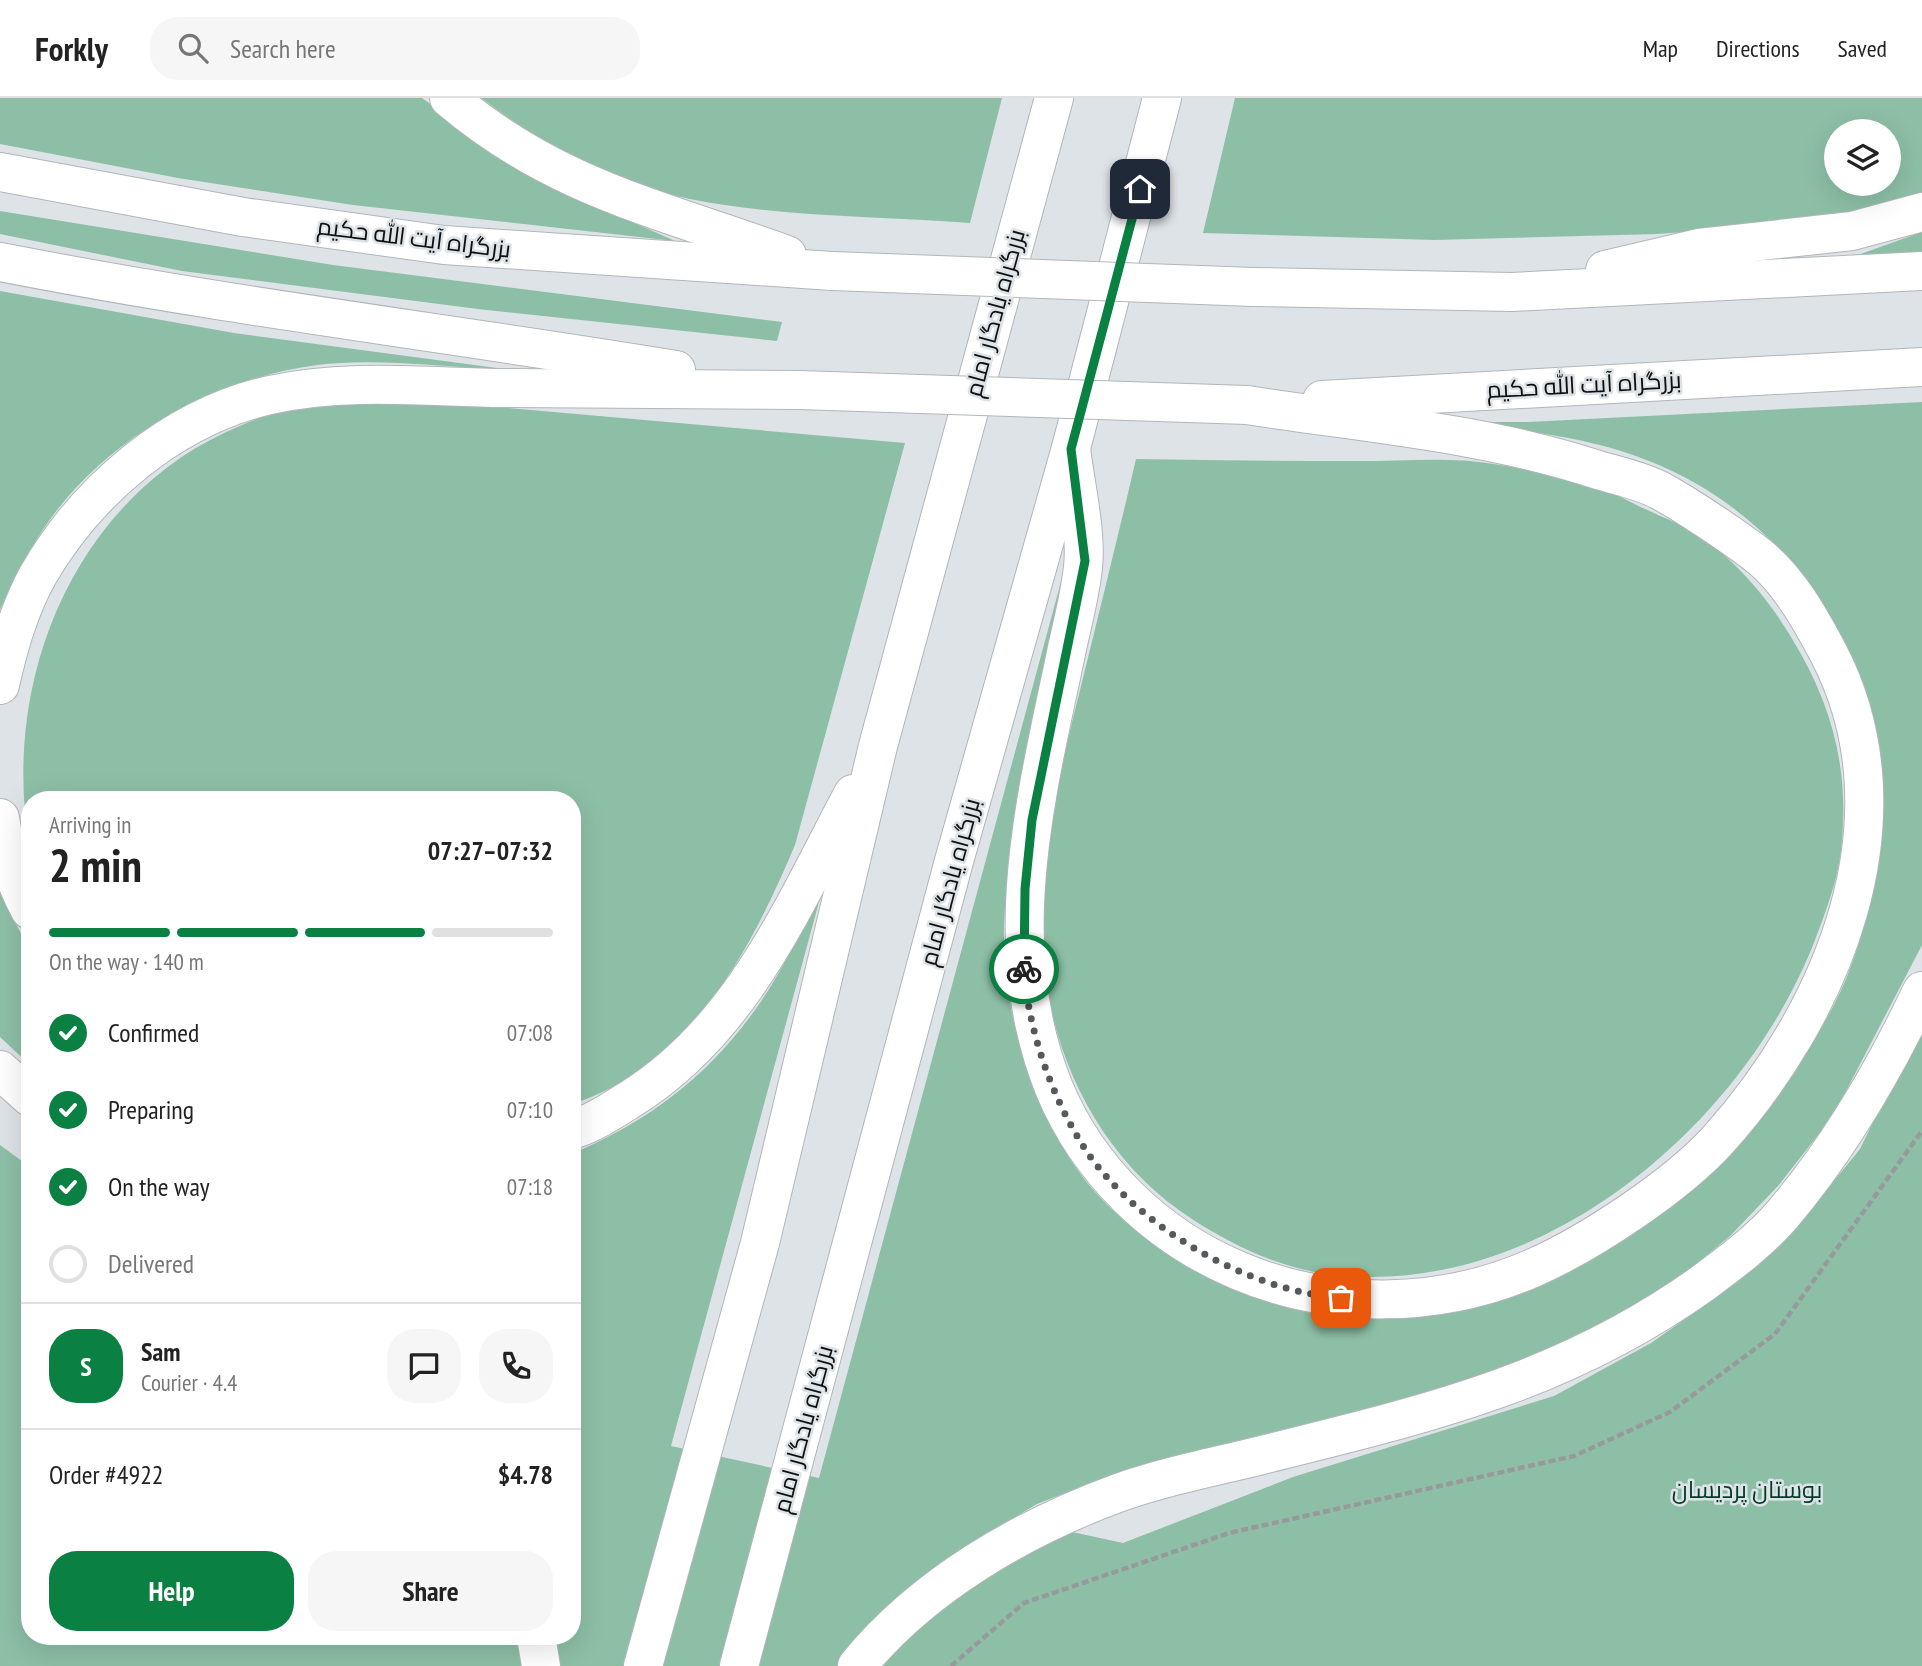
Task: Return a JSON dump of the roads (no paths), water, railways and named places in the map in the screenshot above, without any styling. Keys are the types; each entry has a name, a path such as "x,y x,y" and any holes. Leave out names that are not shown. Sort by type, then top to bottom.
{"highway":[{"path":"449,98 528,155 563,175 612,196 832,271 1253,287 1512,292 1922,271"},
{"name":"بزرگراه یادگار امام","path":"738,1666 954,861 1071,449 1162,98"},
{"path":"1154,137 1172,98"},
{"name":"بزرگراه یادگار امام","path":"643,1666 760,1243 878,746 1049,107"},
{"name":"بزرگراه آیت الله حکیم","path":"0,172 243,216 444,245 832,271"},
{"path":"1512,292 1699,248 1852,231 1922,212"},
{"path":"0,262 293,314 498,341 799,390"},
{"name":"بزرگراه آیت الله حکیم","path":"1247,405 1922,366"},
{"path":"0,685 16,624 38,576 90,505 138,459 168,438 219,412 270,395 356,384 799,390 1247,405 1544,452 1658,489 1763,560 1808,615 1839,674 1857,729 1864,779 1863,837 1856,886 1839,943 1819,992 1776,1062 1715,1143 1659,1190 1605,1227 1532,1269 1457,1292 1378,1301 1322,1297 1261,1281 1213,1260 1168,1232 1118,1187 1086,1150 1055,1092 1038,1044 1025,984 1023,938 1032,820 1085,561 1071,449"},
{"path":"581,1127 661,1080 695,1050 739,998 782,926 878,746"},
{"path":"0,818 8,857 21,894"},
{"path":"857,1666 868,1652 945,1585 988,1554 1059,1518 1119,1493 1411,1418 1483,1396 1568,1363 1654,1318 1724,1267 1781,1216 1836,1142 1888,1060 1922,991"},
{"path":"0,1070 21,1089"},
{"path":"538,1645 541,1666"}],"park label":[{"name":"بوستان پردیسان","path":"1747,1490"}]}
